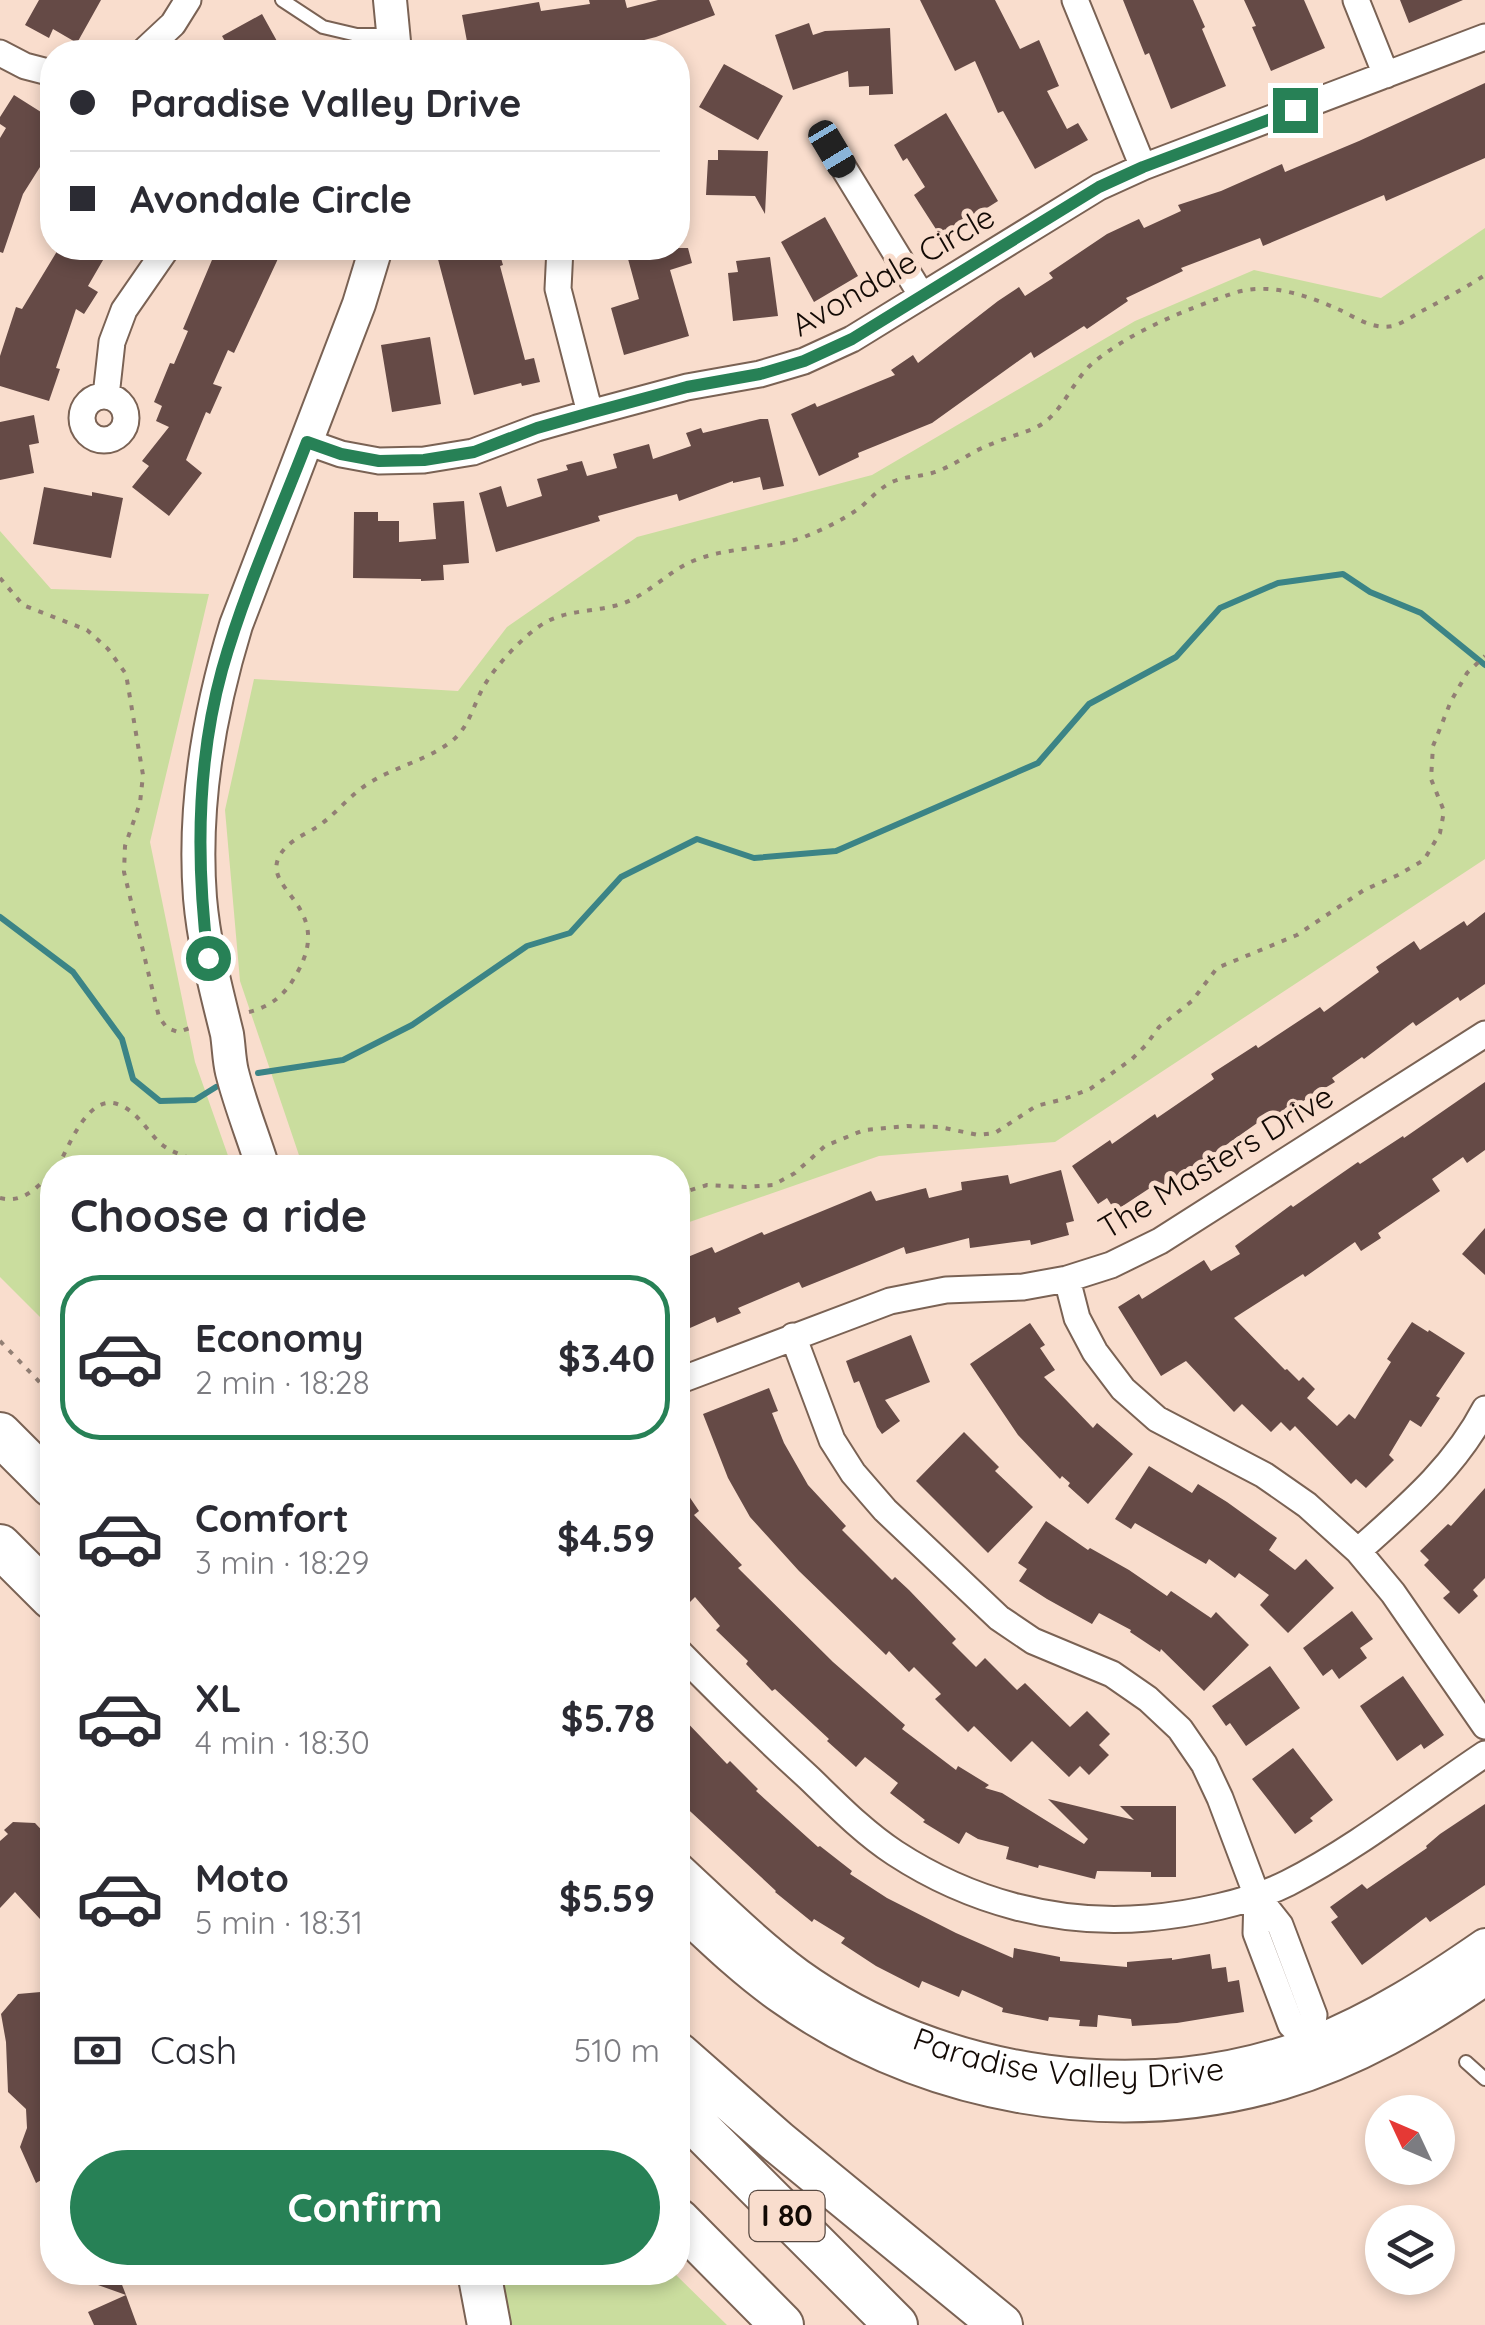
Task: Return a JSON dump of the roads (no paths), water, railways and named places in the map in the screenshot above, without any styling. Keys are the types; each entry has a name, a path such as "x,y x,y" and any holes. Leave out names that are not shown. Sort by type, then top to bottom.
{"highway":[{"path":"0,1434 40,1474"},
{"path":"0,1546 40,1586"},
{"path":"690,2065 1001,2325"},
{"name":"I 80","path":"690,2119 896,2325"},
{"name":"I 80","path":"690,2232 782,2325"},
{"path":"481,2285 489,2325"}],"street":[{"path":"155,40 173,24 188,0"},
{"path":"390,0 395,40"},
{"path":"1074,0 1143,167"},
{"path":"1356,0 1386,75"},
{"name":"Avondale Circle","path":"307,442 379,461 424,460 474,452 590,413 804,361 852,339 1099,187 1485,37"},
{"path":"1,56 40,70"},
{"path":"832,149 922,296"},
{"path":"106,396 112,342 124,310 159,260"},
{"path":"258,1155 232,1072 200,898 198,837 208,743 221,674 236,625 360,304 373,260"},
{"path":"559,260 558,289 590,413"},
{"path":"224,1024 276,1155"},
{"name":"The Masters Drive","path":"690,1375 890,1300 946,1290 1023,1287 1068,1279 1112,1265 1160,1241 1485,1034"},
{"path":"1068,1279 1077,1318 1095,1352 1123,1389 1158,1419 1264,1476 1307,1505 1358,1551 1394,1593 1485,1726"},
{"path":"793,1336 832,1440 853,1474 886,1510 999,1618 1033,1641 1112,1674 1148,1699 1180,1729 1204,1764 1220,1798 1257,1896 1280,1925 1314,2015 1315,2057"},
{"path":"1358,1551 1444,1470 1471,1437 1485,1409"},
{"path":"690,1664 859,1826 896,1853 947,1882 1033,1913 1133,1920 1179,1915 1257,1896 1330,1859 1485,1754"},
{"name":"Paradise Valley Drive","path":"690,1880 752,1938 845,2004 938,2046 999,2064 1068,2074 1152,2076 1376,2046 1485,1979"},
{"name":"Paradise Valley Drive","path":"690,1919 782,1998 871,2050 922,2072 1046,2102 1153,2105 1221,2097 1283,2082 1364,2021 1485,1945"}],"lane":[{"path":"282,0 323,27 378,40"},
{"path":"1466,2062 1485,2078"}],"waterway":[{"path":"258,1073 343,1060 412,1025 527,946 570,933 621,877 697,839 754,858 836,851 1038,763 1089,704 1176,657 1220,608 1278,583 1343,574 1370,592 1421,613 1485,665"},
{"path":"0,917 73,972 122,1039 133,1079 160,1101 195,1100 216,1087"}]}
